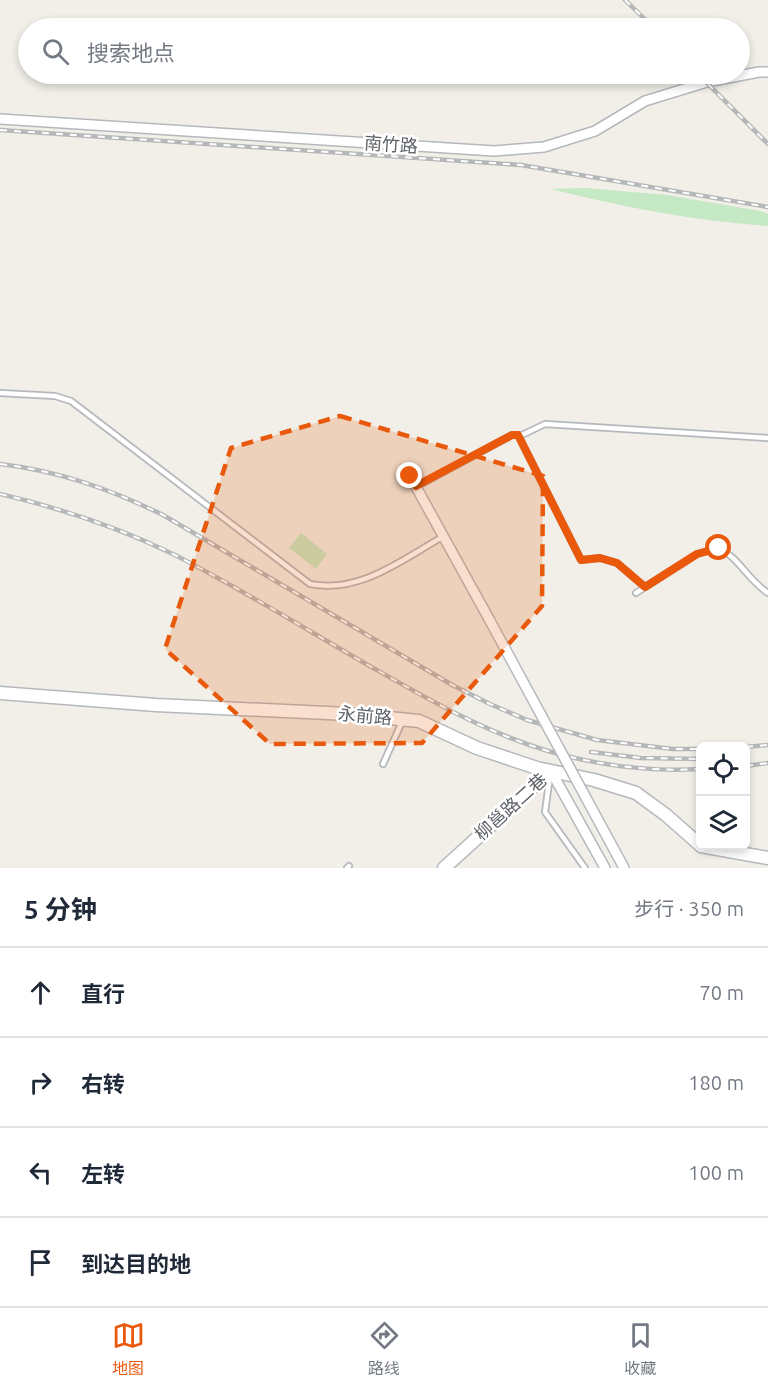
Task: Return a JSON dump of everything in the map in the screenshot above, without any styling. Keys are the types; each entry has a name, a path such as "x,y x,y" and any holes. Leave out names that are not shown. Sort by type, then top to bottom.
{"street":[{"name":"南竹路","path":"750,74 768,72"},
{"name":"南竹路","path":"0,119 494,151 544,147 595,131 645,101 700,84"},
{"path":"410,476 624,868"},
{"name":"永前路","path":"0,693 156,705 348,714 418,721 477,748 551,771 594,780 636,793 696,841"},
{"path":"551,771 605,868"},
{"name":"柳邕路二巷","path":"444,868 551,771"},
{"name":"永前路","path":"727,850 768,858"}],"lane":[{"path":"0,393 55,396 71,401 310,584 348,585 368,578 444,536"},
{"path":"416,486 512,435 518,435 545,424 768,438"},
{"path":"518,435 581,560 600,558 617,563 645,587"},
{"path":"636,593 697,554 719,548 729,553 755,585 768,593"},
{"path":"383,764 403,720"},
{"path":"551,771 545,812 585,868"}],"highlighted area":[{"path":"340,416 543,476 542,606 422,743 270,744 165,649 231,448"}],"green space":[{"path":"586,188 667,195 760,211 768,214 768,226 713,221 659,212 551,189"},
{"path":"301,533 327,554 316,569 289,548"}],"railway":[{"path":"625,0 644,18"},
{"path":"708,84 768,144"},
{"path":"0,130 521,165 768,207"},
{"path":"0,464 43,471 84,482 163,515 454,686 527,720 597,740 673,749 696,749"},
{"path":"0,494 89,520 175,555 412,690 501,734 548,751 604,764 696,769"},
{"path":"750,747 768,745"},
{"path":"591,752 641,758 696,759"},
{"path":"750,765 768,763"}],"route":[{"path":"410,476 416,486 512,435 518,435 581,560 600,558 617,563 645,587 697,554 719,548"}]}
